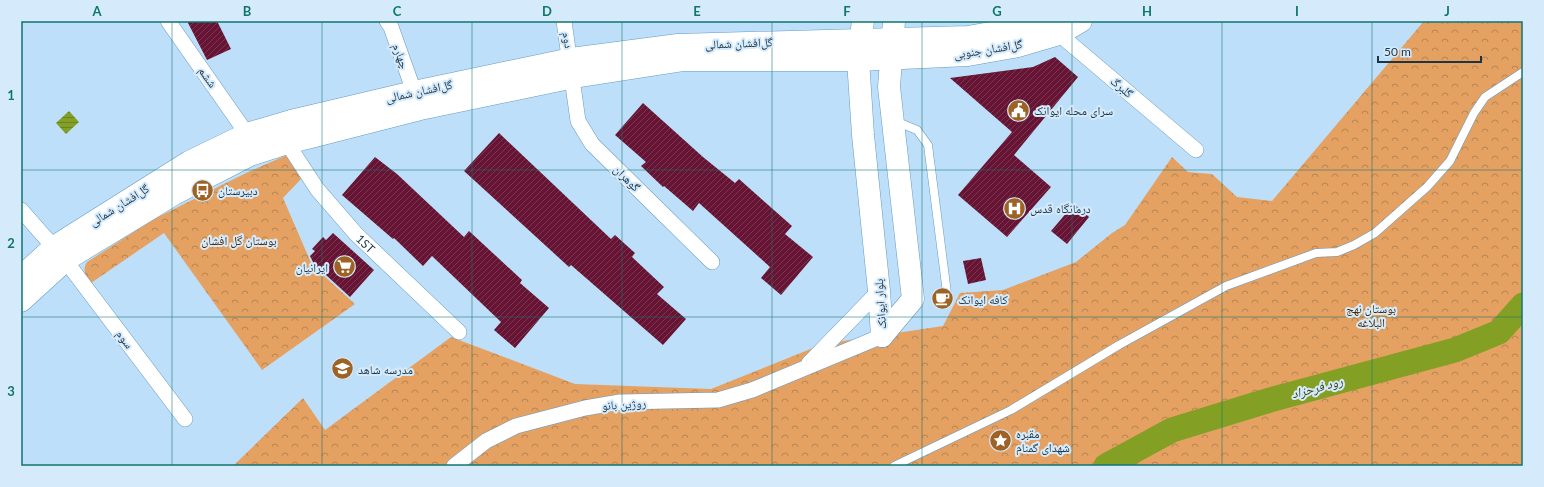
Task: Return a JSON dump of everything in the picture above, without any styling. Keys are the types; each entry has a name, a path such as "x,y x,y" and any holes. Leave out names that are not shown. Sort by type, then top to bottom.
{"main road":[{"name":"گل‌افشان جنوبی","path":"861,40 892,40 968,55 1018,46 1052,25 1081,21"},
{"name":"گل‌افشان شمالی","path":"21,301 59,254 189,162 247,134 291,121 417,100 678,45 861,40"},
{"name":"بلوار ایوانک","path":"861,40 863,135 879,291 882,336"},
{"name":"بلوار ایوانک","path":"882,336 913,299 889,87 892,40"},
{"name":"گل‌افشان شمالی","path":"21,277 59,254 254,154 417,100"}],"street":[{"name":"ششم","path":"168,21 247,134 254,154"},
{"name":"چهارم","path":"387,21 391,27 417,100"},
{"name":"دوم","path":"564,21 572,68"},
{"name":"گلبرگ","path":"1052,25 1196,150"},
{"name":"گوهران","path":"572,68 578,121 592,144 712,262"},
{"name":"1ST","path":"287,143 313,183 356,234 459,332"},
{"name":"سوم","path":"21,210 59,254 185,418"},
{"path":"804,368 879,291"},
{"name":"روژین بانو","path":"454,466 486,441 516,426 585,408 620,402 718,400 752,390 882,336"}],"lane":[{"path":"894,466 1011,410 1119,345 1226,286 1316,253 1337,252 1354,245 1375,233 1427,187 1450,161 1474,113 1485,97 1523,72"},
{"path":"892,120 917,130 928,145 947,293"}],"green space":[{"name":"بوستان نهج البلاغه","path":"1424,21 1523,21 1523,466 233,466 303,398 325,430 451,337 575,384 711,389 823,344 943,326 960,293 1003,290 1076,262 1112,233 1125,225 1172,157 1188,172 1212,174 1237,197 1272,201"},
{"name":"بوستان گل افشان","path":"289,154 301,179 283,198 312,265 355,304 262,370 164,233 91,283 87,278 84,270 87,262 154,219 246,173"}],"shaded area":[{"path":"69,111 79,122 66,134 56,123"}],"building":[{"path":"187,21 217,21 231,49 207,60"},
{"path":"1055,57 1078,77 1014,155 1051,187 1007,237 958,195 1012,132 950,78 1033,67"},
{"path":"643,103 703,157 735,183 739,179 792,226 785,234 813,257 781,295 761,278 770,267 699,203 693,211 664,186 663,187 641,166 646,162 615,135"},
{"path":"499,133 611,239 615,235 635,253 632,257 664,287 657,294 686,319 663,345 571,265 569,267 464,171"},
{"path":"375,157 397,174 464,237 469,231 522,280 520,283 549,308 515,348 494,330 501,322 432,256 423,266 394,238 393,239 342,195"},
{"path":"1074,204 1089,217 1067,244 1051,231"},
{"name":"ایرانیان","path":"333,233 374,270 350,297 314,264 310,256 315,251 312,249 323,237 326,240"},
{"path":"981,258 986,280 968,284 963,261"}],"waterway":[{"name":"رود فرحزاد","path":"1106,466 1172,430 1270,400 1455,350 1499,332 1523,305"}],"place":[{"name":"سرای محله ایوانک","path":"1019,110"},
{"name":"دبیرستان","path":"202,190"},
{"name":"درمانگاه قدس","path":"1015,208"},
{"name":"ایرانیان","path":"344,267"},
{"name":"کافه ایوانک","path":"943,299"},
{"name":"مدرسه شاهد","path":"343,369"},
{"name":"مقبره شهدای گمنام","path":"1000,440"}]}
